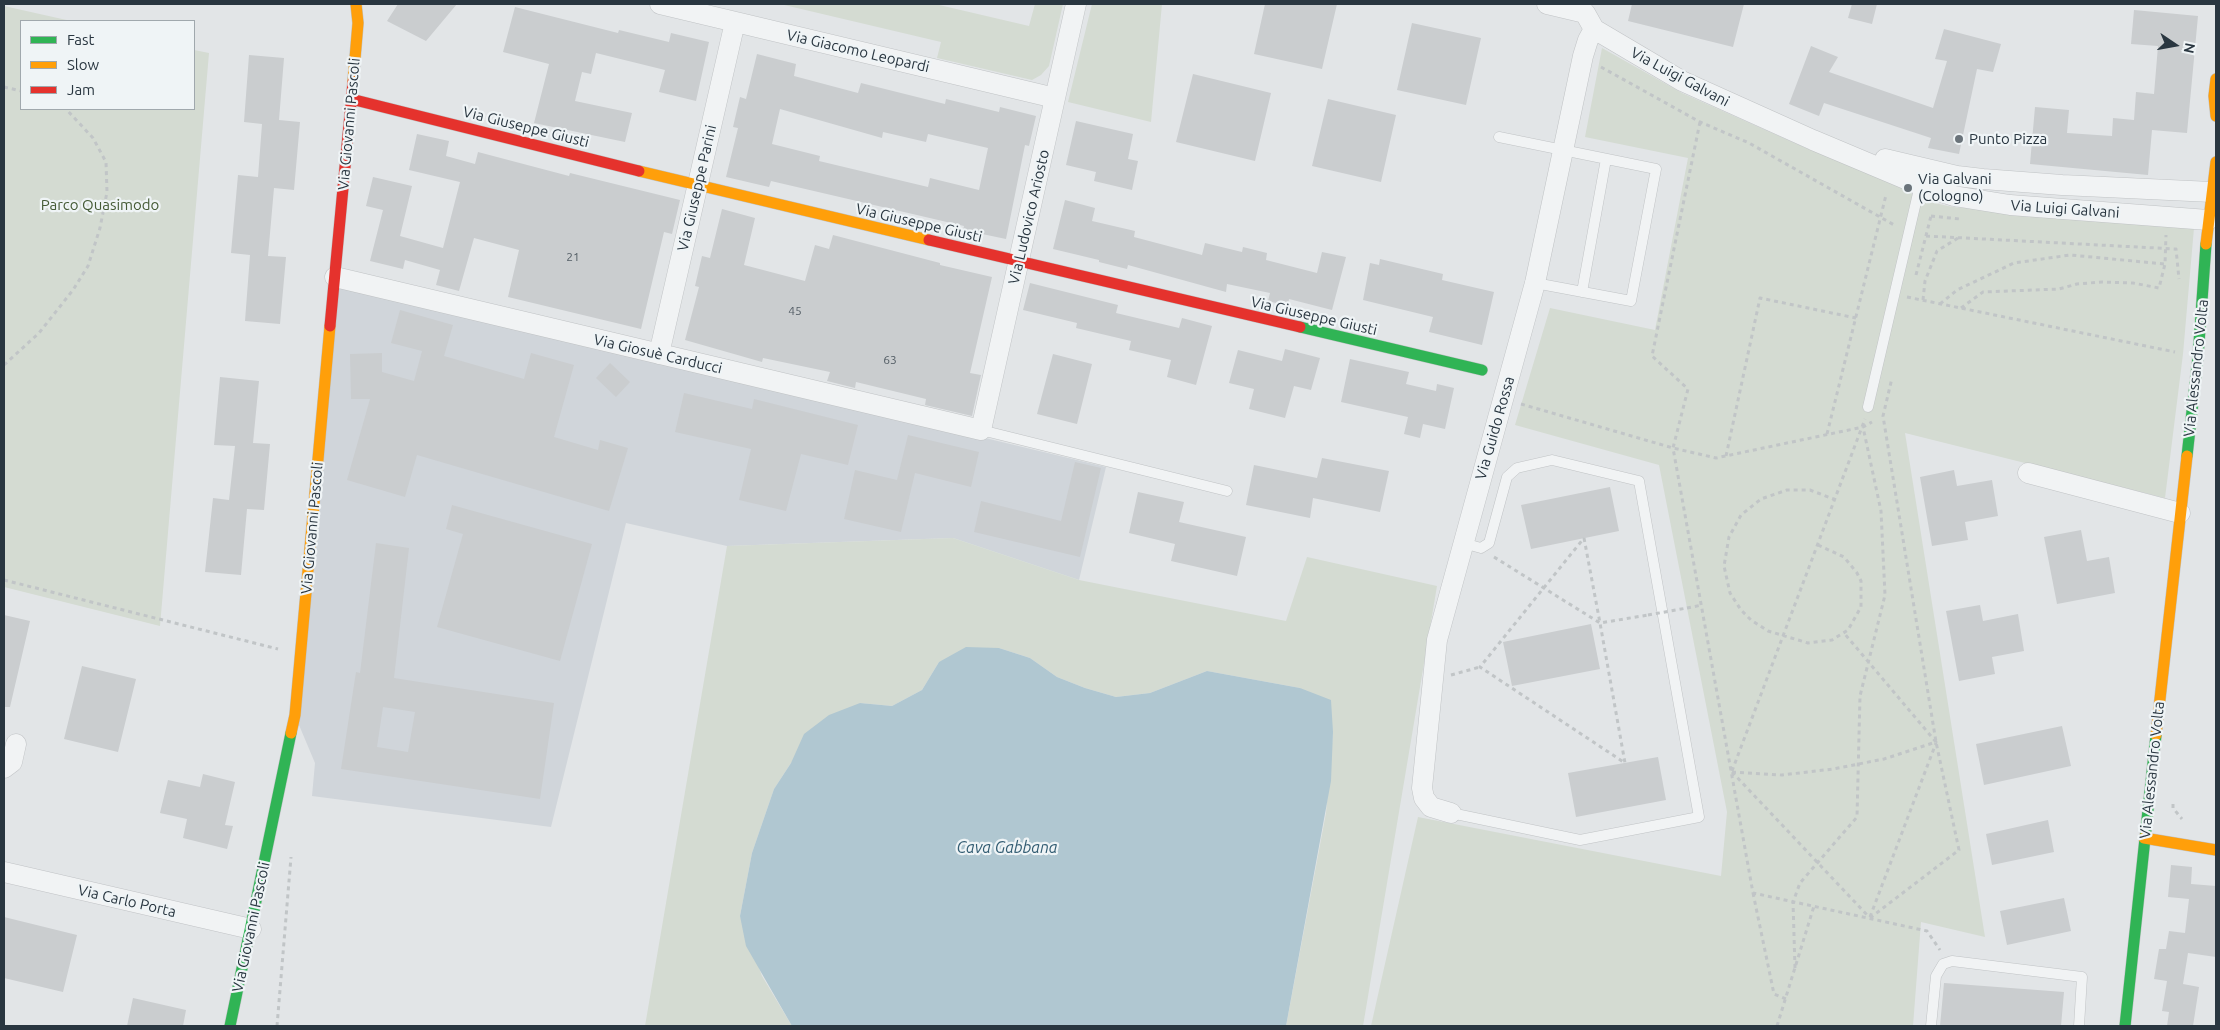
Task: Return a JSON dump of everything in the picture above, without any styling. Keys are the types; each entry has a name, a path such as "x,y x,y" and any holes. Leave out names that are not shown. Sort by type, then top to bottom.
{"street":[{"name":"Via Giovanni Pascoli","path":"230,1026 291,743 301,655 357,14 367,4"},
{"name":"Via Giacomo Leopardi","path":"660,4 1055,98"},
{"name":"Via Ludovico Ariosto","path":"981,430 1076,4"},
{"name":"Via Luigi Galvani","path":"1547,4 1589,15 1682,81 1813,140 1920,185 1954,196 2010,205 2208,220"},
{"name":"Via Guido Rossa","path":"1451,814 1431,807 1424,798 1422,788 1437,640 1472,546 1503,399 1535,283 1562,151 1588,40 1589,15"},
{"name":"Via Giuseppe Parini","path":"659,354 735,22"},
{"path":"2216,80 2214,96 2216,116"},
{"name":"Via Giuseppe Giusti","path":"351,99 697,186 1482,370"},
{"name":"Via Luigi Galvani","path":"1813,140 1957,176 2062,185 2212,192"},
{"name":"Via Alessandro Volta","path":"2125,1026 2180,514 2207,359 2208,220 2216,162"},
{"name":"Via Giosuè Carducci","path":"335,278 981,430"},
{"path":"2028,473 2180,514"},
{"path":"4,768 12,762 16,744"},
{"path":"2144,838 2216,850"},
{"name":"Via Carlo Porta","path":"4,872 251,929"}],"lane":[{"path":"1499,137 1656,169 1631,301 1535,283"},
{"path":"1582,292 1606,159"},
{"path":"1868,407 1920,185"},
{"path":"981,430 1227,491"},
{"path":"1451,814 1580,840 1698,817 1639,481 1552,460 1517,468 1507,477 1489,543 1472,546"},
{"path":"1931,1026 1936,976 1945,964 1952,961 2082,977 2080,1026"}],"path":[{"path":"1583,56 1700,122 1749,143 1909,233 1958,238 2176,249 2179,284"},
{"path":"4,87 20,91"},
{"path":"4,365 39,333 73,290 88,266 100,228 107,192 106,162 93,138 67,110"},
{"path":"1700,122 1652,356 1688,389 1673,448 1753,893 1774,994 1786,999"},
{"path":"1827,435 1886,195"},
{"path":"1915,280 1931,216"},
{"path":"1961,308 1983,292 2059,289 2076,284 2102,282 2133,283 2160,288 2165,264 2164,248 2166,235"},
{"path":"1923,300 1926,281 1937,251 1958,238"},
{"path":"1940,304 1957,290 2014,263 2070,255 2165,264"},
{"path":"1908,307 1912,289"},
{"path":"1895,293 1910,298 2207,359"},
{"path":"1726,456 1760,298 1856,318"},
{"path":"1870,918 1959,850 1936,742 1883,416 1894,370"},
{"path":"1503,399 1673,448 1716,458 1863,427 1883,416"},
{"path":"1732,772 1863,427"},
{"path":"1795,968 1792,902 1800,882 1857,817 1860,696 1885,595 1881,511 1863,427"},
{"path":"1818,545 1844,557 1861,581 1861,606 1851,626 1832,640 1818,644 1808,644 1768,631 1751,620 1733,598 1726,583 1724,566 1729,537 1745,511 1770,495 1798,489 1823,494 1836,500"},
{"path":"1433,671 1450,675 1480,667 1545,589 1584,538 1625,763 1480,667"},
{"path":"1472,546 1600,623 1702,606"},
{"path":"4,580 301,655"},
{"path":"1844,633 1868,659 1936,742"},
{"path":"1732,772 1782,775 1833,769 1884,759 1936,742"},
{"path":"1870,918 1936,742"},
{"path":"1732,772 1870,918"},
{"path":"2173,801 2173,808 2179,818 2190,821"},
{"path":"276,1026 291,854"},
{"path":"1753,893 1930,932 1939,946 1942,961 1945,964"},
{"path":"1777,1026 1814,906"}],"shaded area":[{"path":"339,283 1106,467 1079,580 953,538 727,546 626,523 551,827 312,796 315,763 299,725"}],"green space":[{"path":"780,4 935,4 1029,26 1035,4 1063,4 1049,66 1041,75 1032,80 937,58 941,42"},
{"path":"1092,4 1162,4 1151,122 1068,102"},
{"name":"Parco Quasimodo","path":"4,6 67,20 20,20 20,110 195,110 195,50 209,53 160,626 4,587"},
{"path":"1602,48 1682,93 1806,148 1887,180 1925,201 1953,207 2194,228 2183,354 2165,498 1905,433 1985,937 1921,922 1913,1026 1371,1026 1418,817 1721,876 1727,812 1659,465 1515,425 1550,308 1655,330 1688,158 1585,137"},
{"path":"953,538 1079,580 1286,621 1307,557 1437,586 1363,1026 1286,1026 1326,813 1333,732 1300,688 1207,671 1150,693 1116,697 1057,677 1030,658 999,648 939,662 922,690 892,706 860,703 791,763 774,789 752,853 740,916 762,976 792,1026 645,1026 727,546"}],"water":[{"name":"Cava Gabbana","path":"966,647 999,648 1030,658 1057,677 1116,697 1150,693 1207,671 1300,688 1331,700 1333,732 1331,781 1286,1026 792,1026 746,946 740,916 752,853 774,789 791,763 804,734 829,715 860,703 892,706 922,690 939,662"}],"building":[{"path":"398,4 457,4 426,41 387,21"},
{"path":"1265,4 1337,4 1322,69 1254,54"},
{"path":"1632,4 1744,4 1733,47 1628,21"},
{"path":"1852,4 1877,4 1872,24 1848,18"},
{"path":"515,7 618,33 619,30 669,42 671,33 709,42 696,101 659,92 665,70 596,53 591,74 582,72 575,101 632,113 625,142 534,123 549,64 503,52"},
{"path":"2134,10 2198,16 2187,133 2152,130 2148,175 2030,164 2035,107 2069,110 2067,133 2112,136 2113,118 2134,120 2136,92 2154,94 2158,46 2131,44"},
{"path":"1412,23 1481,38 1466,105 1397,90"},
{"path":"1944,29 2001,44 1993,72 1977,69 1959,154 1928,148 1931,138 1824,103 1819,116 1789,104 1811,46 1838,57 1829,72 1933,108 1947,61 1935,59"},
{"path":"757,54 796,64 794,76 858,93 861,83 945,104 946,99 999,112 1000,107 1036,116 1029,146 1025,145 1006,239 963,230 964,226 771,181 769,187 726,177 738,128 733,127 740,97 746,99","holes":["780,109 882,138 883,132 926,142 928,134 988,148 979,190 930,178 928,187 819,161 820,156 772,144"]},
{"path":"249,55 284,58 279,120 300,122 294,190 274,188 268,256 286,257 280,324 245,321 250,255 231,253 238,175 258,177 262,124 244,122"},
{"path":"1193,74 1271,93 1255,161 1176,142"},
{"path":"1328,99 1396,115 1381,182 1312,166"},
{"path":"1076,121 1133,134 1128,159 1138,161 1132,190 1094,181 1096,172 1066,165"},
{"path":"417,134 449,141 446,156 475,164 478,152 569,176 570,173 680,200 672,234 664,232 641,329 508,297 519,250 474,238 459,291 436,285 440,270 405,260 403,269 370,261 383,210 366,206 373,177 412,186 400,236 443,248 460,182 409,170"},
{"path":"1065,200 1095,208 1092,221 1135,231 1134,237 1202,255 1205,243 1242,252 1243,247 1267,253 1266,260 1317,273 1322,252 1346,257 1332,310 1289,299 1288,306 1268,301 1270,293 1227,284 1226,292 1128,265 1127,269 1053,249"},
{"path":"722,209 755,218 744,265 805,281 815,245 829,249 833,235 940,263 940,265 992,277 970,373 981,375 972,416 925,405 926,399 856,382 855,388 827,381 830,372 763,358 762,362 685,340 699,287 695,286 702,256 710,258"},
{"path":"1380,259 1443,274 1442,280 1494,292 1482,345 1429,332 1433,317 1363,300 1370,263 1379,265"},
{"path":"1030,283 1118,305 1116,313 1179,328 1182,318 1212,326 1196,385 1167,377 1171,360 1129,350 1131,341 1076,328 1077,323 1023,310"},
{"path":"400,310 453,325 444,356 524,379 531,353 574,365 554,437 598,450 600,440 628,448 609,511 417,455 405,497 347,480 370,399 351,399 350,354 382,353 382,372 414,381 422,351 391,343"},
{"path":"1285,349 1320,358 1311,390 1294,386 1285,418 1249,409 1254,389 1229,383 1238,350 1282,361"},
{"path":"1053,354 1092,364 1077,424 1037,414"},
{"path":"1350,359 1409,372 1406,384 1436,391 1437,384 1454,388 1445,429 1423,424 1420,438 1404,434 1408,417 1341,402"},
{"path":"610,363 630,382 616,397 596,378"},
{"path":"220,377 259,381 253,443 270,444 264,510 247,509 241,575 205,572 213,498 229,500 235,446 214,445"},
{"path":"684,393 752,409 754,399 858,425 848,465 801,454 786,511 739,500 751,449 675,432"},
{"path":"908,435 979,452 971,487 915,473 901,532 844,519 855,470 897,480"},
{"path":"1322,458 1389,471 1380,512 1313,498 1310,518 1246,505 1254,465 1317,478"},
{"path":"1075,462 1101,468 1080,557 974,532 981,501 1061,521"},
{"path":"1954,470 1957,486 1992,480 1998,516 1965,522 1968,540 1932,546 1920,477"},
{"path":"1610,487 1619,531 1531,549 1521,505"},
{"path":"1138,492 1184,502 1179,522 1246,537 1237,576 1171,561 1175,544 1129,533"},
{"path":"452,505 592,544 560,661 437,627 463,534 446,529"},
{"path":"2081,530 2087,561 2109,557 2115,593 2057,604 2044,537"},
{"path":"376,543 409,548 394,678 554,703 540,799 341,769 356,672 360,673","holes":["383,707 415,712 408,752 377,747"]},
{"path":"1980,605 1983,621 2018,614 2024,651 1992,657 1995,674 1959,681 1946,611"},
{"path":"4,615 30,621 10,707 4,707"},
{"path":"1591,624 1600,669 1512,686 1503,642"},
{"path":"82,666 136,679 118,752 64,739"},
{"path":"2062,726 2071,766 1984,785 1976,744"},
{"path":"1658,757 1666,800 1576,817 1568,773"},
{"path":"203,774 235,782 225,825 233,826 227,849 183,838 187,819 160,813 168,780 200,787"},
{"path":"2048,820 2054,852 1992,865 1986,834"},
{"path":"2171,865 2192,867 2191,884 2216,886 2216,957 2188,953 2183,984 2199,987 2193,1026 2167,1026 2169,1012 2162,1011 2167,981 2154,979 2159,949 2166,949 2169,931 2185,933 2189,899 2168,897"},
{"path":"2064,898 2071,931 2007,945 2000,911"},
{"path":"4,917 77,935 63,992 4,978"},
{"path":"1944,983 2064,992 2061,1026 1940,1026"},
{"path":"133,998 186,1010 183,1026 127,1026"}],"traffic: fast":[{"path":"2187,456 2198,357 2206,244"},
{"path":"1300,327 1482,370"},
{"path":"230,1026 291,733"},
{"path":"2125,1026 2156,735"}],"traffic: slow":[{"path":"353,82 358,23 356,4"},
{"path":"2216,79 2214,96 2216,116"},
{"path":"2206,244 2216,162"},
{"path":"639,171 929,240"},
{"path":"291,733 295,715 330,326"},
{"path":"2156,735 2187,456"},
{"path":"2144,838 2216,850"}],"traffic: jam":[{"path":"330,326 353,82"},
{"path":"351,99 639,171"},
{"path":"929,240 1300,327"}],"place":[{"name":"Punto Pizza","path":"1959,139"},
{"name":"Via Galvani (Cologno)","path":"1908,188"}]}
